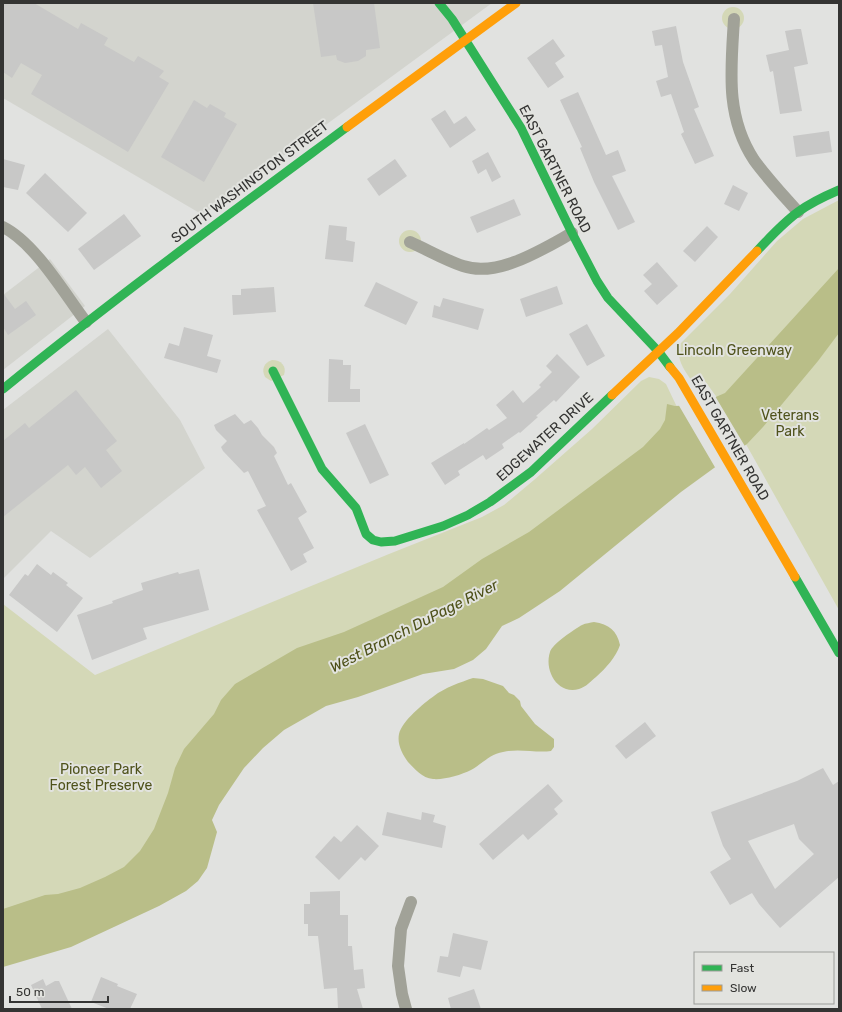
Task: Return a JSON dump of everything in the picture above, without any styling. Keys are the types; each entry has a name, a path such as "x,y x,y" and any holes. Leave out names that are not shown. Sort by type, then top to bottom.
{"street":[{"name":"EAST GARTNER ROAD","path":"439,3 452,19 521,128 597,281 608,298 658,351 679,378 839,652"},
{"name":"SOUTH WASHINGTON STREET","path":"3,388 86,322 516,3"},
{"path":"734,19 731,82 737,125 746,147 754,160 798,212"},
{"name":"EDGEWATER DRIVE","path":"273,371 322,469 329,480 348,498 355,507 360,516 366,535 374,541 387,542 431,530 476,511 531,472 719,291 778,229 798,212 839,190"},
{"path":"3,227 23,240 34,251 86,322"},
{"path":"410,242 464,267 478,269 512,263 572,233"},
{"path":"406,1009 398,966 402,929 411,902"}],"shaded area":[{"path":"3,3 492,3 203,215 3,98"},
{"path":"50,259 85,306 3,370 3,295"},
{"path":"108,329 180,420 205,468 90,558 51,531 3,579 3,410"}],"green space":[{"path":"733,7 737,8 743,14 743,22 737,28 733,29 729,28 723,22 722,18 723,14 729,8"},
{"path":"839,200 839,610 729,414 702,377 693,383 684,369 680,361 679,345 730,294 777,241 803,219"},
{"path":"410,230 414,231 420,237 420,245 414,251 410,252 406,251 400,245 399,241 400,237 406,231"},
{"path":"272,360 281,362 284,366 285,372 284,375 271,381 265,377 263,369 267,363"},
{"name":"Pioneer Park Forest Preserve","path":"649,377 659,379 666,384 676,405 698,442 287,689 180,855 3,934 3,604 95,675 482,517 504,505 534,480 592,429 641,381"}],"water":[{"name":"West Branch DuPage River","path":"839,268 839,333 818,361 747,444 681,492 560,591 519,618 502,626 486,649 473,660 454,669 423,674 358,697 326,706 284,730 263,748 244,768 219,805 212,820 217,832 207,868 198,881 186,891 159,906 71,947 3,967 3,909 45,895 58,894 80,888 124,867 140,851 154,829 168,793 175,768 184,749 214,714 221,700 235,684 297,648 344,632 443,587 482,559 529,532 643,447 660,429 665,420 667,404 675,406 697,405 725,393"},
{"path":"594,622 604,624 612,629 619,640 620,645 607,666 600,674 586,685 579,689 571,690 564,688 554,680 551,673 549,666 550,652 559,641 569,633 586,623"},
{"path":"473,678 483,679 503,686 509,693 514,695 520,701 521,706 535,724 554,739 554,747 551,751 515,750 498,753 471,770 457,775 437,779 425,777 408,762 402,752 399,745 399,734 401,729 414,713 438,693"}],"pier":[{"path":"715,396 746,448 716,469 678,404 697,403"}],"building":[{"path":"3,3 34,3 78,29 81,23 108,38 104,45 134,62 138,56 164,71 159,77 169,83 128,152 31,94 42,75 21,63 12,78 3,72"},
{"path":"313,3 374,3 380,48 366,50 366,56 358,61 345,63 337,60 336,55 321,57"},
{"path":"676,26 683,62 699,107 694,109 714,156 695,164 681,134 684,132 671,94 661,97 656,81 668,77 662,45 655,46 652,31"},
{"path":"801,29 808,64 794,67 802,111 780,114 773,71 770,72 766,55 789,50 785,31"},
{"path":"553,39 565,56 555,63 564,77 548,88 527,58"},
{"path":"578,92 606,155 618,150 626,171 612,176 635,222 618,230 594,182 580,148 582,147 560,100"},
{"path":"194,100 207,108 210,104 226,113 224,117 237,124 204,182 161,157"},
{"path":"445,110 454,124 466,116 476,130 450,148 431,119"},
{"path":"829,131 832,152 796,157 793,136"},
{"path":"488,152 501,177 492,182 486,169 478,174 472,161"},
{"path":"3,159 25,165 18,190 3,187"},
{"path":"395,159 407,176 379,196 367,179"},
{"path":"45,173 87,213 68,232 26,193"},
{"path":"733,185 748,193 739,211 724,204"},
{"path":"514,199 521,215 477,233 470,217"},
{"path":"124,214 141,236 94,270 78,249"},
{"path":"329,225 347,227 346,240 355,242 353,262 325,259"},
{"path":"707,226 718,237 695,262 683,251"},
{"path":"657,262 678,286 657,305 644,291 652,284 643,275"},
{"path":"376,282 418,302 406,325 364,306"},
{"path":"557,286 563,304 526,317 520,299"},
{"path":"274,287 276,312 233,315 232,295 241,295 241,289"},
{"path":"3,293 15,309 26,301 36,315 8,335 3,327"},
{"path":"443,298 484,309 478,330 432,317 434,305 440,307"},
{"path":"587,324 605,356 587,366 569,334"},
{"path":"184,327 213,335 207,356 221,360 217,373 164,358 169,343 179,346"},
{"path":"557,354 580,377 556,402 554,400 520,433 519,432 502,444 504,448 486,460 483,455 458,471 460,475 445,485 431,463 464,444 487,428 489,430 507,418 496,405 513,390 523,403 541,387 539,385 552,372 546,366"},
{"path":"329,359 343,360 343,365 351,365 350,389 360,389 360,402 328,402"},
{"path":"76,390 117,441 106,450 122,471 101,488 85,467 76,475 68,465 3,517 3,441 25,423 29,428"},
{"path":"235,414 244,424 251,420 262,435 274,447 277,453 274,456 288,485 291,483 307,512 298,518 314,548 303,554 307,562 291,571 257,510 266,506 248,471 244,473 221,447 227,441 216,430 214,425"},
{"path":"365,424 389,475 370,484 346,433"},
{"path":"37,564 51,575 53,572 68,583 66,585 83,598 57,632 9,595 25,574 28,576"},
{"path":"199,569 209,610 143,628 147,639 92,660 77,615 113,603 112,601 143,590 141,583 178,572 179,574"},
{"path":"645,722 656,736 626,759 615,746"},
{"path":"823,768 833,785 839,781 839,877 780,928 759,904 752,893 730,905 710,872 731,859 723,846 711,812 797,781","holes":["794,824 799,839 814,854 775,889 748,841"]},
{"path":"548,784 563,801 554,809 558,814 528,840 523,834 493,860 479,844"},
{"path":"387,812 421,820 422,812 435,815 433,822 446,826 442,848 382,835"},
{"path":"357,825 379,846 365,861 361,857 339,880 315,857 334,836 341,842"},
{"path":"340,891 340,915 348,915 348,946 352,946 354,970 363,969 365,988 357,989 363,1009 338,1009 337,988 324,989 318,936 308,936 308,924 304,924 304,904 310,904 310,892"},
{"path":"453,933 488,941 481,970 463,966 460,977 437,972 440,956 448,957"},
{"path":"101,977 118,984 117,986 137,994 130,1009 109,1009 91,1002"},
{"path":"43,979 46,986 55,981 59,981 72,1009 42,1009 31,985"},
{"path":"474,989 481,1009 451,1009 448,998"}],"traffic: fast":[{"path":"439,3 452,19 521,128 597,281 608,298 658,351 670,367"},
{"path":"3,389 130,289 347,127"},
{"path":"757,251 782,225 798,212 839,190"},
{"path":"273,371 322,469 356,508 366,534 373,540 381,542 395,541 443,526 468,515 490,502 531,472 612,395"},
{"path":"795,577 839,653"}],"traffic: slow":[{"path":"347,127 516,3"},
{"path":"612,395 678,333 757,251"},
{"path":"670,367 679,378 795,577"}],"park label":[{"name":"Lincoln Greenway","path":"734,350"},
{"name":"Veterans Park","path":"790,424"}]}
